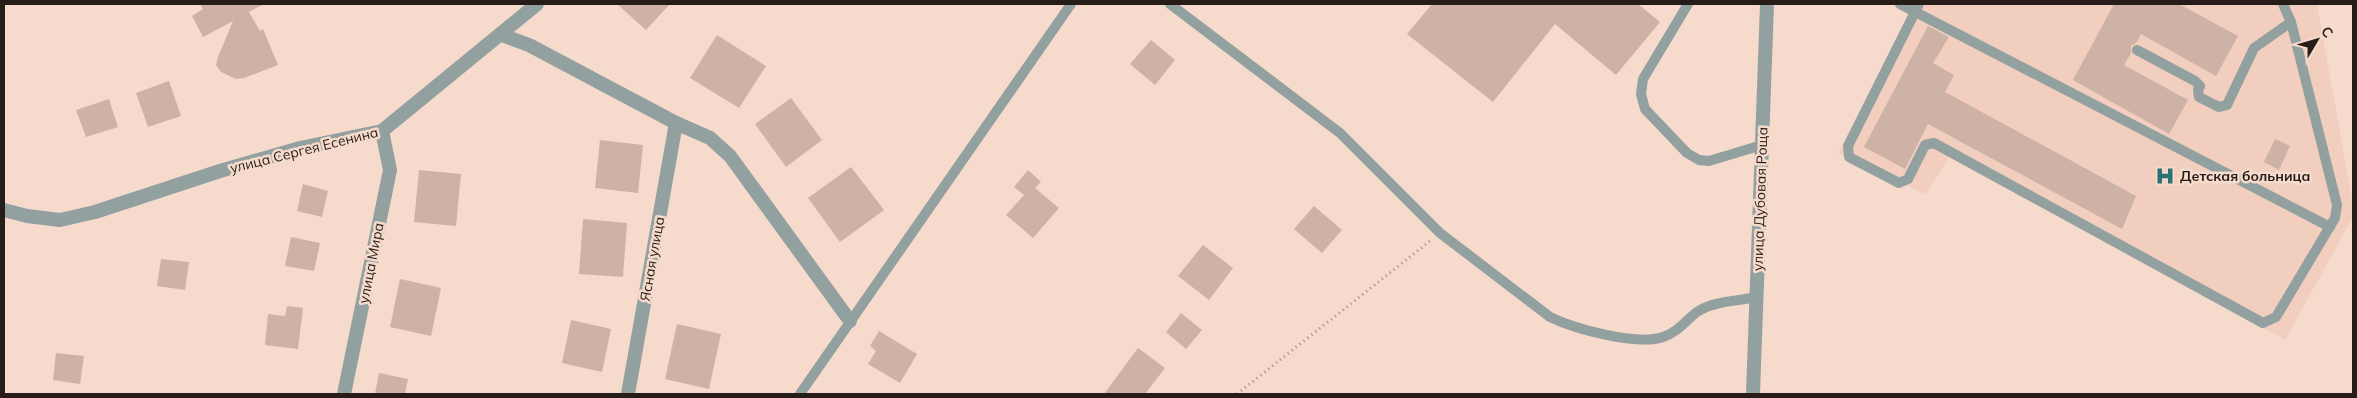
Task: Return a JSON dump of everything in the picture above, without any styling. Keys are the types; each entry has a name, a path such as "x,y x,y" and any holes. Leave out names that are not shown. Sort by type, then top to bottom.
{"street":[{"name":"улица Сергея Есенина","path":"4,210 27,216 60,220 95,212 220,171 300,148 382,131 502,35 537,4"},
{"name":"улица Дубовая Роща","path":"1753,394 1767,4"},
{"path":"502,35 529,45 676,123 710,138 730,156 850,321"},
{"name":"Ясная улица","path":"628,394 676,123"},
{"name":"улица Мира","path":"344,394 390,170 382,131"}],"lane":[{"path":"800,394 1071,4"},
{"path":"1170,4 1340,133 1440,233 1550,317 1569,326 1638,340 1662,337 1681,327 1698,311 1709,306 1757,297"},
{"path":"1688,4 1643,79 1641,94 1645,109 1687,153 1699,160 1709,161 1762,145"},
{"path":"1900,4 1918,8 2330,227"},
{"path":"1918,8 1848,146 1849,157 1899,183 1908,179 1925,145 1934,143 2263,323 2276,317 2335,218 2336,206 2291,22 2283,4"},
{"path":"2137,50 2196,81 2200,86 2198,90 2200,97 2219,107 2227,105 2254,48 2291,22"}],"path":[{"path":"1237,394 1440,233"}],"shaded area":[{"name":"Детская больница","path":"1915,4 2317,4 2353,205 2353,217 2285,340 1949,157 1926,194 1838,153"}],"building":[{"path":"200,4 264,4 249,12 260,31 263,29 278,65 244,78 236,79 221,72 216,65 233,21 203,37 192,16 203,9"},
{"path":"617,4 670,4 646,30"},
{"path":"1432,4 1638,4 1660,22 1616,75 1555,24 1493,102 1407,34"},
{"path":"2114,4 2179,4 2238,36 2216,76 2141,34 2136,43 2131,46 2131,53 2124,65 2188,100 2169,134 2073,80"},
{"path":"1928,26 1949,37 1933,63 1954,75 1945,92 2136,196 2122,229 1928,124 1905,169 1864,147"},
{"path":"717,35 766,66 739,108 690,78"},
{"path":"1151,40 1175,60 1155,85 1130,64"},
{"path":"169,81 181,116 148,127 136,93"},
{"path":"791,98 822,140 786,167 755,124"},
{"path":"109,99 118,127 86,137 76,110"},
{"path":"2275,139 2290,146 2279,170 2264,162"},
{"path":"600,140 643,145 638,193 595,188"},
{"path":"851,167 884,210 840,242 808,198"},
{"path":"419,170 461,174 456,226 414,222"},
{"path":"1028,170 1041,182 1035,188 1059,208 1033,238 1006,215 1024,195 1014,187"},
{"path":"303,184 328,191 322,217 297,211"},
{"path":"1314,206 1342,230 1322,253 1294,229"},
{"path":"583,219 627,223 623,277 579,274"},
{"path":"291,237 320,243 314,271 285,266"},
{"path":"1203,245 1233,268 1209,300 1178,276"},
{"path":"161,259 189,262 185,290 157,286"},
{"path":"400,279 441,288 431,336 390,327"},
{"path":"287,306 303,308 298,349 265,345 268,314 285,316"},
{"path":"1181,313 1202,330 1186,349 1166,332"},
{"path":"571,320 611,329 602,372 562,363"},
{"path":"677,324 721,334 709,389 665,379"},
{"path":"879,331 917,354 900,383 868,364 876,351 870,346"},
{"path":"1138,348 1165,368 1145,394 1104,394"},
{"path":"56,353 84,356 80,384 53,380"},
{"path":"379,373 408,379 405,394 375,394"}],"place":[{"name":"Детская больница","path":"2165,176"}]}
